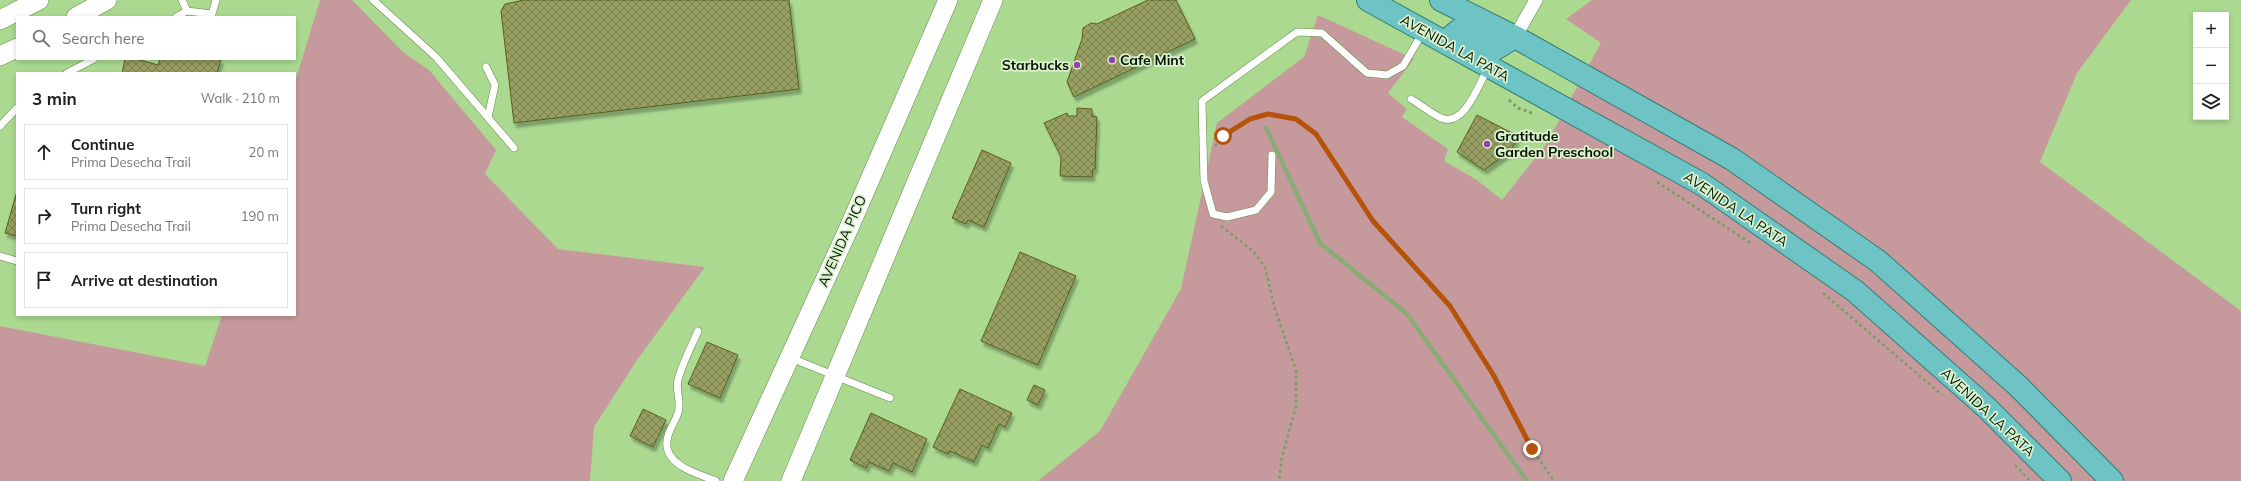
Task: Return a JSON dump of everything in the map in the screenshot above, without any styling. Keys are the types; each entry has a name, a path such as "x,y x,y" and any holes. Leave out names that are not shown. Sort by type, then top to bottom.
{"highway":[{"name":"AVENIDA LA PATA","path":"1368,0 1702,184 1855,291 1987,408 2060,481"},
{"path":"1441,0 1515,37 1732,159 1878,261 2018,386 2112,481"},
{"path":"1445,42 1459,30 1496,49 1515,37"}],"main road":[{"path":"0,20 39,0"},
{"path":"78,16 107,0"},
{"name":"AVENIDA PICO","path":"733,481 848,230 948,0"},
{"path":"791,481 993,0"},
{"path":"0,56 16,48"}],"street":[{"path":"1515,37 1536,0"}],"lane":[{"path":"182,0 187,11"},
{"path":"178,16 187,11 212,14 216,0"},
{"path":"373,0 436,57 514,148"},
{"path":"1272,155 1271,192 1256,210 1227,217 1213,214 1204,181 1202,101 1297,32 1322,33 1367,73 1387,75 1403,66 1424,30"},
{"path":"69,72 92,60"},
{"path":"486,66 495,85 488,117"},
{"path":"1411,99 1440,118 1449,120 1457,118 1464,111 1489,66"},
{"path":"0,126 16,109"},
{"path":"0,256 16,261"},
{"path":"698,331 677,381 680,398 679,412 666,440 668,452 675,461 716,481"},
{"path":"789,358 890,398"}],"path":[{"path":"1506,98 1518,108 1534,114"},
{"path":"1212,150 1223,136 1250,119 1268,114 1296,119 1316,134 1373,221 1450,306 1494,376 1532,449 1554,481"},
{"path":"1655,181 1754,245"},
{"path":"1213,214 1223,230 1253,251 1265,267 1275,310 1296,370 1296,406 1282,457 1279,481"},
{"path":"1818,289 1944,397"},
{"path":"2011,461 2030,481"}],"shaded area":[{"path":"320,0 352,0 403,52 429,70 496,150 485,174 558,249 705,267 637,360 594,427 590,481 0,481 0,326 205,366 222,316 296,316 296,79"},
{"path":"1592,0 2131,0 2077,73 2040,162 2241,311 2241,481 1038,481 1100,431 1181,289 1217,123 1304,57 1318,15 1414,59 1388,93 1407,109 1402,117 1448,149 1444,161 1477,180 1502,200 1545,146 1601,43 1566,19"}],"building":[{"path":"524,0 789,0 799,89 514,123 501,11 505,4"},
{"name":"Cafe Mint","path":"1148,0 1176,0 1195,39 1074,97 1067,82 1082,39 1083,28 1091,23 1097,24"},
{"path":"125,60 140,60 158,65 160,60 221,60 217,72 122,72"},
{"path":"1077,108 1092,109 1092,116 1097,117 1095,169 1093,169 1092,177 1060,176 1061,157 1044,123 1067,113 1068,116 1077,116"},
{"name":"Gratitude Garden Preschool","path":"1477,115 1518,136 1510,152 1484,170 1457,152"},
{"path":"982,150 1011,163 984,227 968,220 966,224 952,218"},
{"path":"16,194 16,236 5,233"},
{"path":"1020,252 1076,276 1038,365 981,341"},
{"path":"707,342 738,355 720,398 688,384"},
{"path":"1034,385 1045,390 1038,405 1027,400"},
{"path":"960,389 1012,413 1005,427 999,424 988,448 982,445 974,462 950,451 948,454 933,447"},
{"path":"643,409 666,420 653,447 630,436"},
{"path":"871,413 927,439 912,472 893,463 889,471 869,462 866,468 850,460"}],"waterway":[{"path":"1266,128 1320,243 1407,314 1527,481"}],"place":[{"name":"Cafe Mint","path":"1112,60"},
{"name":"Starbucks","path":"1077,65"},
{"name":"Gratitude Garden Preschool","path":"1487,144"}],"route":[{"path":"1223,136 1250,119 1268,114 1296,119 1316,134 1373,221 1450,306 1494,376 1532,449"}]}
